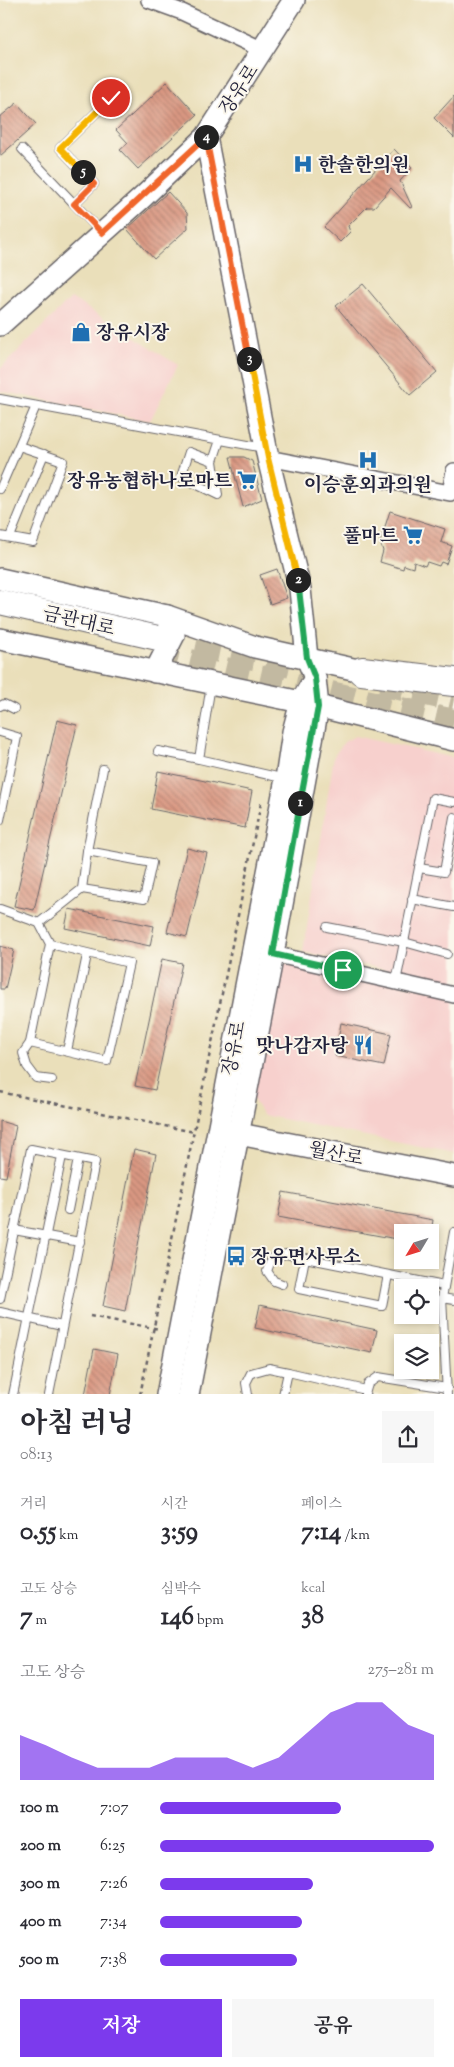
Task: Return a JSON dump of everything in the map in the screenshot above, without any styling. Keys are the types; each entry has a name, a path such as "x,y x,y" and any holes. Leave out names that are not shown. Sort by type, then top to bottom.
{"highway":[{"path":"362,672 454,682"}],"main road":[{"name":"장유로","path":"0,325 206,137 294,0"},
{"path":"206,137 267,453 300,590 307,658 315,678 310,705"},
{"path":"0,579 167,616 255,647 362,672"},
{"name":"금관대로","path":"0,602 156,654"},
{"path":"156,654 174,635 167,616"},
{"name":"금관대로","path":"0,619 156,654"},
{"path":"0,638 156,654 211,683 454,740"},
{"name":"장유로","path":"167,1394 209,1131 286,779 293,732 310,705"},
{"name":"장유로","path":"188,1394 273,954 310,705"},
{"name":"월산로","path":"209,1131 238,1134 454,1176"}],"street":[{"path":"149,0 182,12 263,50"},
{"path":"267,453 452,493 454,471"},
{"path":"273,954 454,995"}],"lane":[{"path":"74,204 94,184 60,148 111,98"},
{"path":"22,149 102,233"},
{"path":"0,399 220,440 267,453"},
{"path":"0,489 36,406"},
{"path":"213,461 189,452 181,477 218,495 213,461 220,440"},
{"path":"0,536 33,542 63,461 19,446"},
{"path":"10,538 44,454"},
{"path":"200,760 211,683"},
{"path":"0,706 4,704 14,709"},
{"path":"0,732 17,737 0,820"},
{"path":"158,751 286,779"},
{"path":"38,924 82,889 87,851 103,769"},
{"path":"396,982 433,798 454,802"},
{"path":"419,868 444,872 454,818"},
{"path":"82,889 144,899 152,862 87,851"},
{"path":"412,899 454,908"},
{"path":"0,909 38,924 50,944 30,1043 23,1053 27,1066 36,1078 52,1080"},
{"path":"327,927 404,942 447,954"},
{"path":"30,1043 107,1061 129,963 87,955 50,944"},
{"path":"67,1051 87,955"},
{"path":"0,1298 31,1150 95,1162 48,1394"},
{"path":"13,1394 62,1156"},
{"path":"68,1210 78,1159"},
{"path":"14,1230 80,1242"},
{"path":"248,1394 246,1383 251,1373 270,1368 366,1392 368,1384 378,1376 447,1391 442,1298 454,1232"},
{"path":"282,1284 274,1281 267,1271 272,1258 286,1254 444,1286"},
{"path":"305,1258 299,1289 382,1306 388,1275"},
{"path":"442,1298 454,1300"},
{"path":"0,1312 62,1326"},
{"path":"283,1394 288,1372"}],"path":[{"path":"140,1394 262,802"},
{"path":"0,1092 194,1132 209,1131"},
{"path":"90,1316 159,1329"}],"shaded area":[{"name":"장유시장","path":"71,298 178,365 150,421 0,391 0,369"},
{"path":"355,736 454,758 454,984 303,952 334,756 344,742"},
{"path":"279,962 454,994 454,1154 263,1115 251,1096"}],"building":[{"path":"167,82 197,115 138,169 120,150 128,143 116,130"},
{"path":"454,96 454,138 434,118"},
{"path":"17,103 36,124 0,156 0,117"},
{"path":"394,149 412,168 400,181 412,207 410,208 391,188 374,207 367,207 348,226 350,232 340,242 324,227"},
{"path":"168,192 187,213 188,228 154,259 127,229"},
{"path":"363,284 437,372 410,395 336,306"},
{"name":"장유농협하나로마트","path":"230,457 244,457 252,461 262,499 243,507"},
{"name":"풀마트","path":"390,511 445,529 441,542 452,546 446,564 441,562 439,566 427,562 425,566 414,562 413,568 404,565 403,569 380,562 383,551 380,542"},
{"path":"277,569 287,598 270,604 260,575"},
{"path":"57,720 77,725 34,910 14,906"},
{"path":"158,771 252,791 245,828 151,809"},
{"path":"187,848 207,853 187,937 167,932"},
{"path":"69,909 154,926 150,946 65,928"},
{"path":"0,946 14,950 5,989 0,989"},
{"path":"162,959 182,963 155,1090 135,1086"},
{"name":"맛나감자탕","path":"341,1023 391,1034 384,1066 335,1056"},
{"path":"0,1121 16,1126 6,1177 0,1176"},
{"path":"134,1149 156,1154 125,1311 103,1306"},
{"path":"283,1192 433,1220 432,1224 394,1224 394,1239 278,1217"},
{"path":"260,1305 377,1330 372,1353 255,1328"},
{"path":"94,1349 118,1354 110,1394 85,1394"}],"tunnel":[{"path":"196,646 315,671"},
{"path":"155,653 454,721"},
{"path":"380,684 454,700"}],"place":[{"name":"한솔한의원","path":"303,164"},
{"name":"장유시장","path":"81,332"},
{"name":"이승훈외과의원","path":"368,460"},
{"name":"장유농협하나로마트","path":"247,480"},
{"name":"풀마트","path":"413,535"},
{"name":"맛나감자탕","path":"363,1045"},
{"name":"장유면사무소","path":"236,1256"}],"route":[{"path":"111,98 60,148 94,184 74,204 102,233 206,137 268,458 300,590 307,658 315,678 318,707 273,954 343,970"}]}
